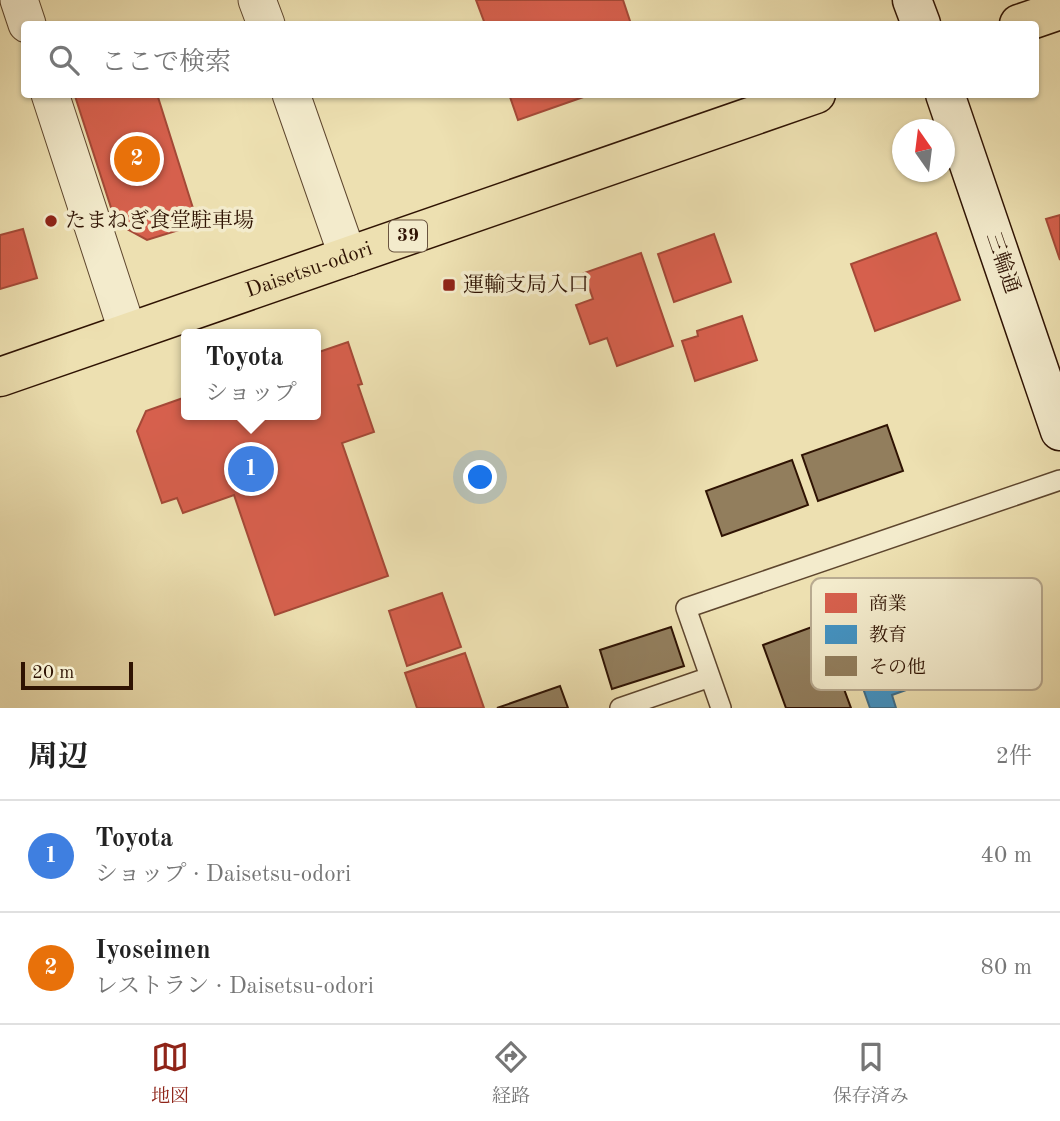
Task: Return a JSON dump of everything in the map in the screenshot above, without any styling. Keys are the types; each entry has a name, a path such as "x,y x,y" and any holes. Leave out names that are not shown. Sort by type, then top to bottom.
{"highway":[{"path":"1028,21 1060,10"},
{"name":"Daisetsu-odori","path":"0,377 805,98"}],"street":[{"path":"19,0 26,21"},
{"path":"257,0 265,21"},
{"path":"912,0 920,21"},
{"path":"51,98 128,333"},
{"path":"292,98 348,257"},
{"name":"三輪通","path":"946,98 1060,431"}],"lane":[{"path":"721,708 686,608 1060,480"},
{"path":"620,708 710,677"}],"building: 商業":[{"path":"476,0 623,0 630,21 484,21"},
{"path":"76,98 158,98 198,224 147,240 116,223"},
{"path":"510,98 581,98 518,120"},
{"path":"1060,215 1060,260 1046,219"},
{"path":"23,229 37,278 0,289 0,235"},
{"path":"936,233 960,300 875,331 851,264"},
{"path":"714,234 731,282 674,302 658,254"},
{"path":"641,253 673,346 617,366 607,338 590,344 576,305 593,299 584,273"},
{"path":"742,316 757,360 695,381 682,341 698,336 697,331"},
{"path":"348,342 362,384 358,385 374,432 342,443 388,576 275,615 234,495 183,513 177,498 162,503 137,431 146,411 181,399 181,420 321,420 321,351"},
{"path":"442,593 461,647 407,666 389,611"},
{"path":"465,653 484,708 417,708 405,673"}],"building: 教育":[{"path":"864,690 906,690 892,695 896,708 870,708"}],"building: その他":[{"path":"887,425 903,471 818,501 802,455"},
{"path":"792,460 808,505 722,536 706,491"},
{"path":"671,627 684,666 612,689 600,650"},
{"path":"811,627 811,690 844,690 851,708 786,708 763,645"},
{"path":"560,686 568,708 497,708"}],"place":[{"name":"Iyoseimen","path":"137,159"},
{"name":"たまねぎ食堂駐車場","path":"51,221"},
{"name":"運輸支局入口","path":"449,285"},
{"name":"Toyota","path":"251,469"}]}
